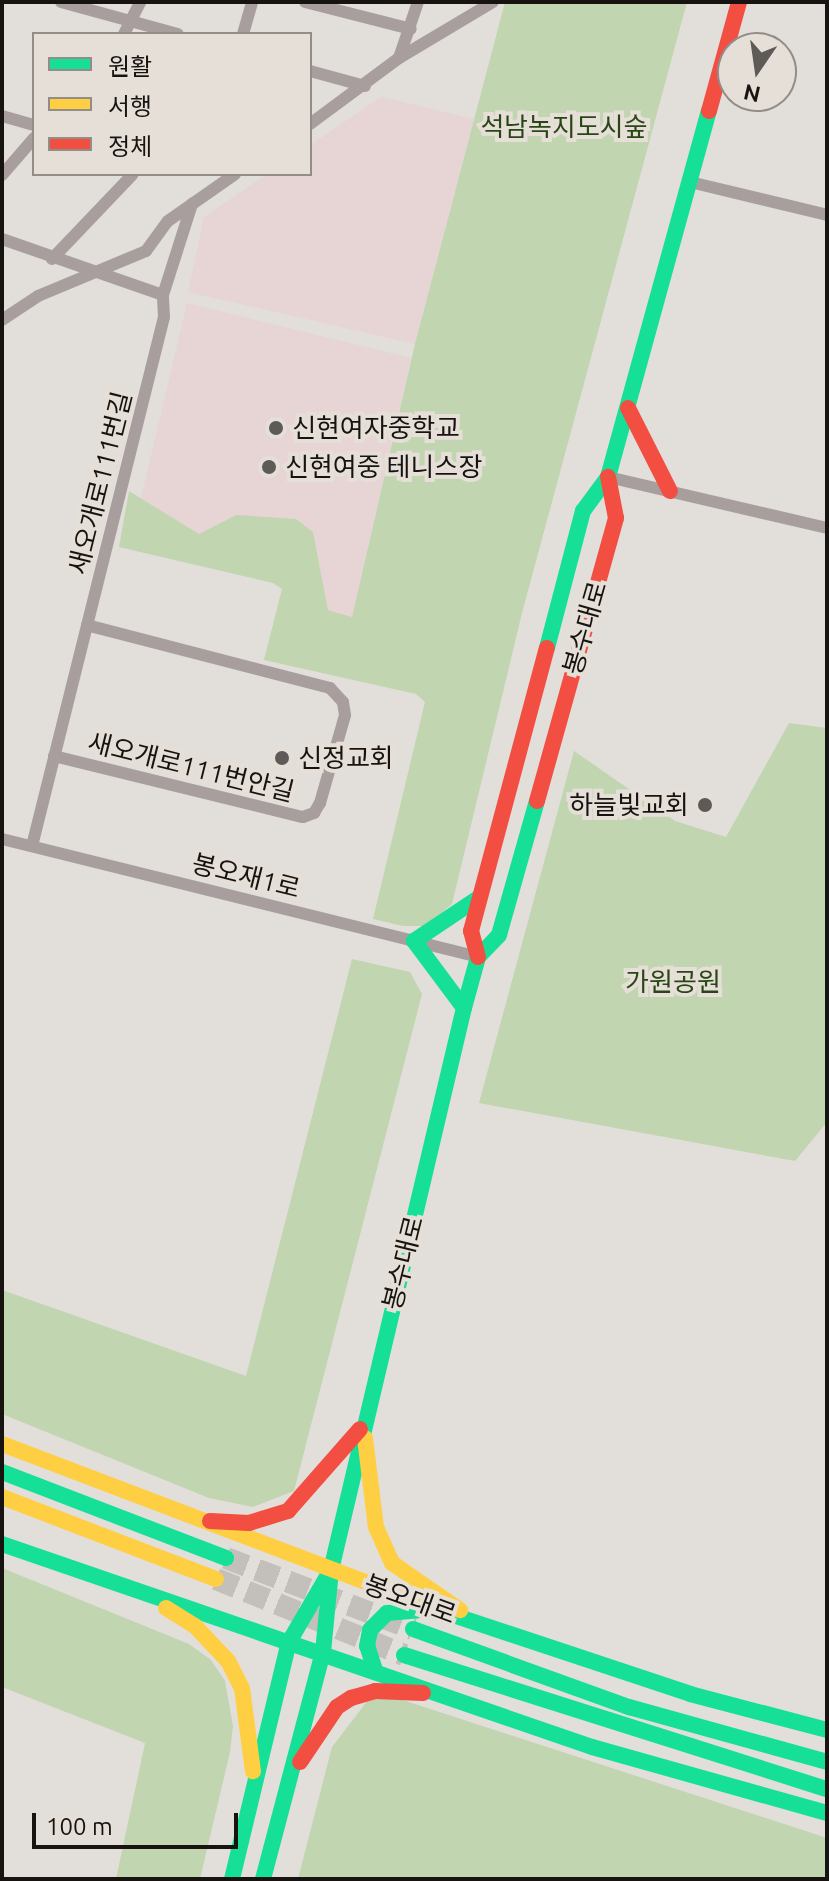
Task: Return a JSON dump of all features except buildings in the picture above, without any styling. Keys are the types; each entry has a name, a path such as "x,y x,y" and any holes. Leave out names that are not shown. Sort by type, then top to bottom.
{"main road":[{"name":"봉수대로","path":"478,957 471,931 583,511 608,477 739,2"},
{"path":"628,408 670,491"},
{"name":"봉수대로","path":"263,1879 323,1652 331,1570 464,1008 478,957 499,935 616,518 608,477"},
{"path":"464,1008 414,941 480,897"},
{"path":"194,1521 249,1523 288,1511 363,1425"},
{"path":"363,1425 376,1527 392,1563 482,1624"},
{"name":"봉오대로","path":"2,1444 194,1521 439,1610 690,1694 827,1730"},
{"path":"2,1472 226,1558"},
{"path":"2,1497 216,1579"},
{"path":"2,1544 452,1696 619,1756 827,1813"},
{"name":"봉수대로","path":"232,1879 289,1642 331,1570"},
{"path":"134,1588 195,1626 228,1661 242,1688 255,1782"},
{"path":"375,1670 367,1646 377,1622 401,1609 439,1610"},
{"name":"봉오대로","path":"413,1629 629,1707 827,1762"},
{"name":"봉오대로","path":"404,1655 827,1789"},
{"path":"286,1788 314,1737 337,1707 351,1698 400,1690 452,1696"}],"street":[{"path":"61,2 171,32"},
{"path":"126,32 134,22 140,2"},
{"path":"244,32 252,2"},
{"path":"305,2 411,29"},
{"path":"399,58 418,2"},
{"path":"312,123 399,58 493,2"},
{"path":"312,72 365,86"},
{"path":"2,116 32,124"},
{"path":"2,175 32,140"},
{"path":"52,259 131,176"},
{"path":"2,320 38,296 146,251 168,221 232,176"},
{"path":"690,182 827,215"},
{"name":"새오개로111번길","path":"32,846 164,317 163,295 192,204"},
{"path":"2,239 52,259 163,295"},
{"path":"608,477 827,528"},
{"name":"새오개로111번안길","path":"54,756 303,817 314,813 320,803 345,715 343,702 330,688 87,625"},
{"name":"봉오재1로","path":"2,839 478,957"}],"shaded area":[{"path":"381,97 474,119 415,344 188,292 204,217 264,176 312,176 312,144"},
{"name":"신현여자중학교","path":"187,303 411,358 352,617 328,610 313,532 236,515 199,534 141,498"}],"green space":[{"name":"석남녹지도시숲","path":"505,2 687,2 522,613 452,904 426,926 403,926 373,919 425,702 416,694 264,660 282,589 273,583 119,547 129,491 199,534 236,515 296,519 313,532 328,610 352,617 415,344"},
{"name":"가원공원","path":"789,723 827,728 827,1122 795,1161 479,1103 574,751 675,821 726,837"},
{"path":"352,959 410,972 422,994 294,1491 253,1507 209,1498 2,1414 2,1290 246,1376"},
{"path":"2,1568 189,1644 211,1660 225,1681 233,1726 230,1752 200,1879 116,1879 145,1743 2,1687"},
{"path":"375,1691 827,1838 827,1879 298,1879 332,1747"}],"tunnel":[{"path":"226,1558 413,1629"},
{"path":"216,1579 404,1655"}],"traffic: fast":[{"path":"547,648 583,511 608,477 709,111"},
{"path":"263,1879 323,1652 331,1570 464,1008 478,957 499,935 537,801"},
{"path":"464,1008 414,941 480,897"},
{"path":"2,1472 226,1558"},
{"path":"2,1544 592,1747 827,1813"},
{"path":"232,1879 289,1642 328,1575"},
{"path":"375,1670 367,1646 370,1630 387,1613 425,1610"},
{"path":"438,1610 690,1694 827,1730"},
{"path":"413,1629 629,1707 827,1762"},
{"path":"404,1655 827,1789"}],"traffic: slow":[{"path":"365,1438 376,1527 392,1563 460,1610"},
{"path":"2,1444 438,1610"},
{"path":"2,1497 216,1579"},
{"path":"166,1608 195,1626 228,1661 242,1688 253,1771"}],"traffic: jam":[{"path":"709,111 739,2"},
{"path":"628,408 670,491"},
{"path":"537,801 616,518 608,477"},
{"path":"478,957 471,931 547,648"},
{"path":"210,1521 249,1523 288,1511 360,1429"},
{"path":"300,1762 337,1707 351,1698 375,1691 423,1693"}],"place":[{"name":"신현여자중학교","path":"276,428"},
{"name":"신현여중 테니스장","path":"269,467"},
{"name":"신정교회","path":"282,758"},
{"name":"하늘빛교회","path":"705,805"}]}
